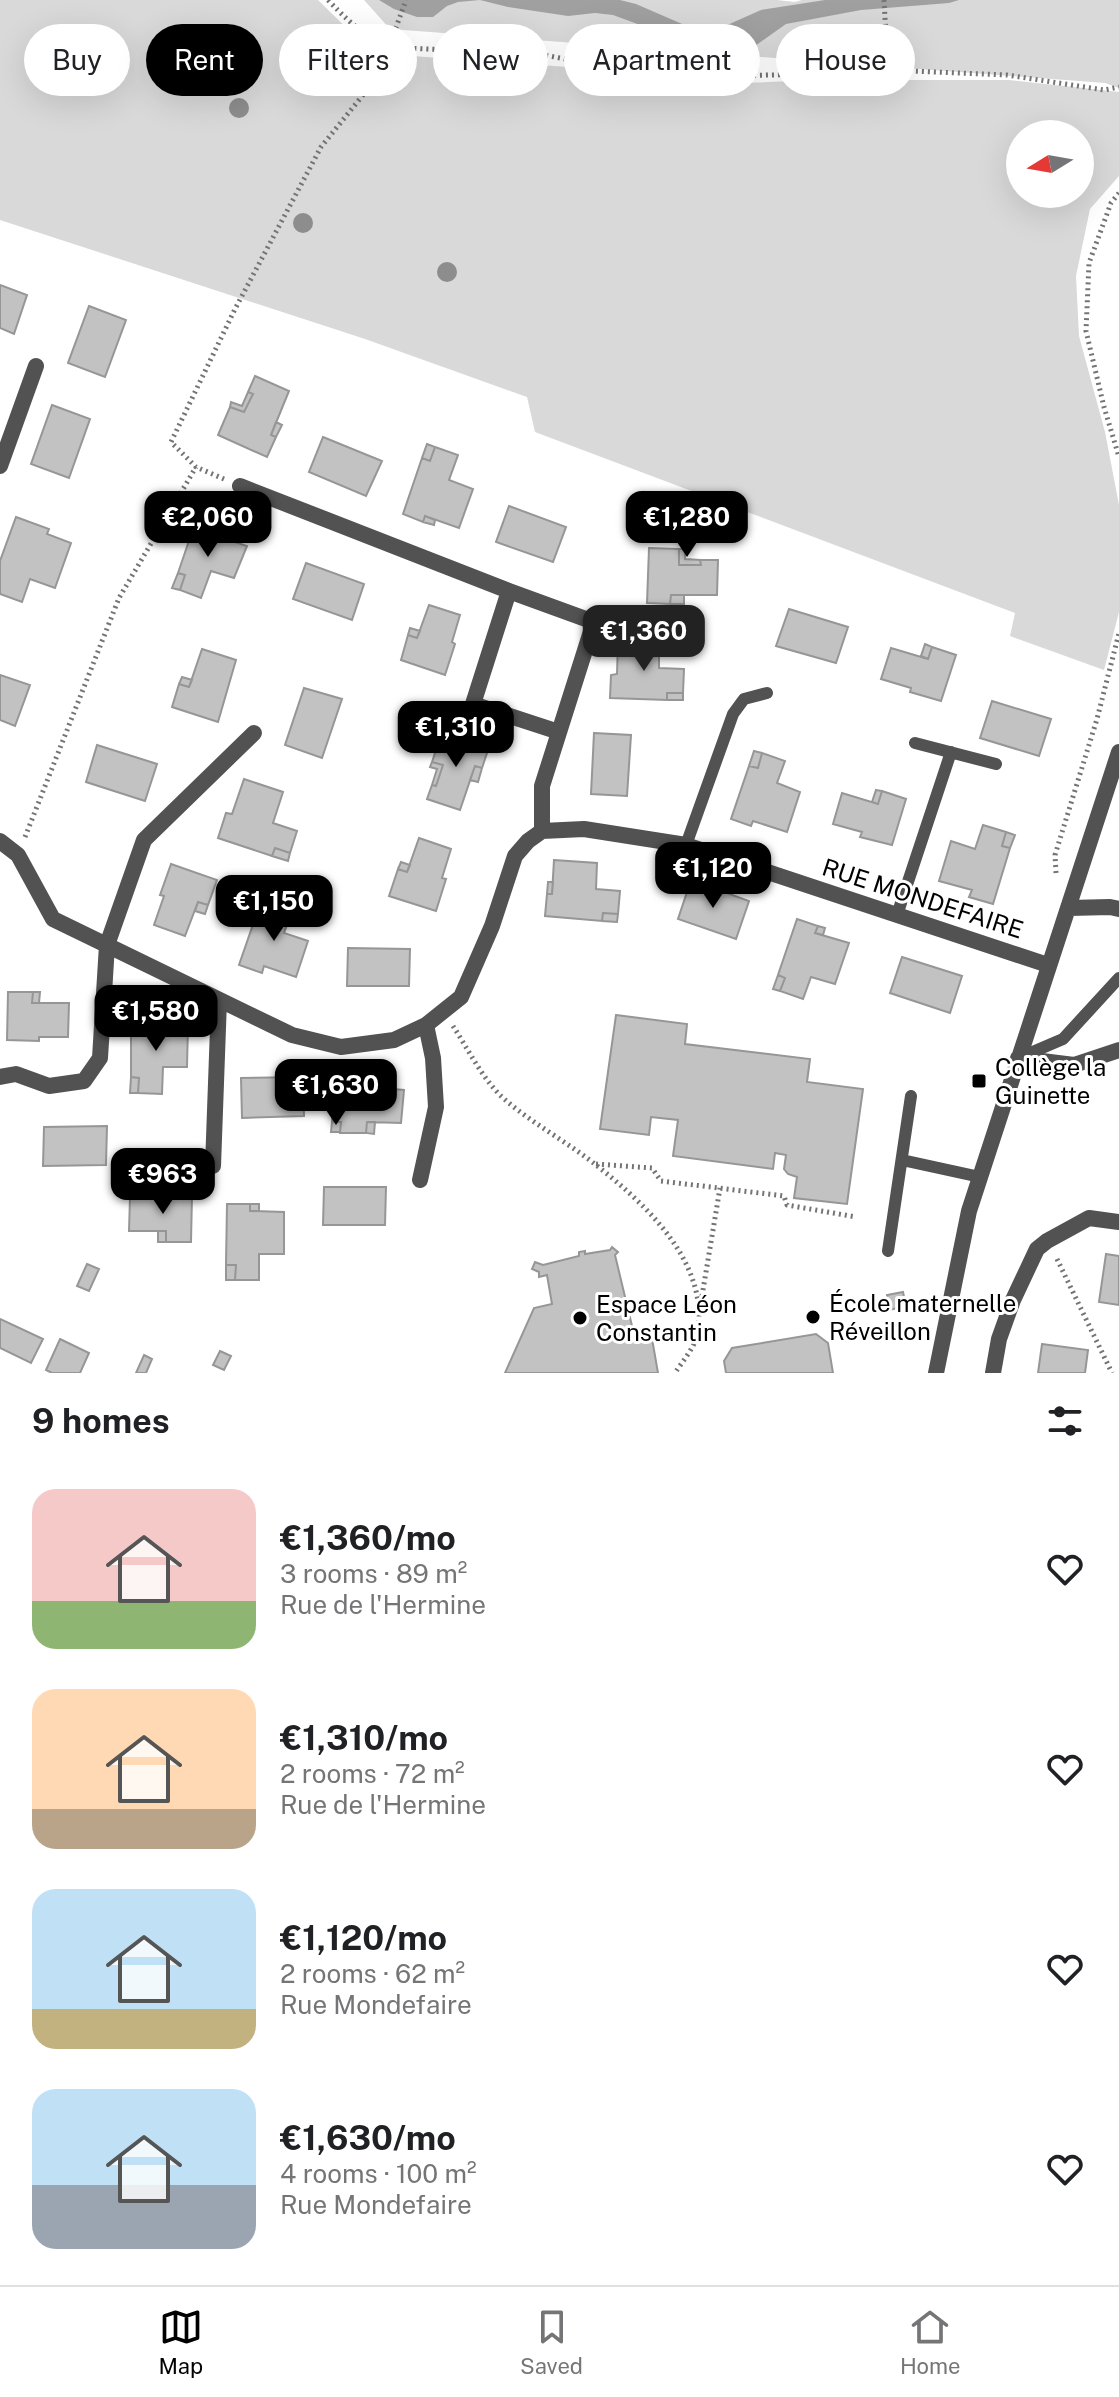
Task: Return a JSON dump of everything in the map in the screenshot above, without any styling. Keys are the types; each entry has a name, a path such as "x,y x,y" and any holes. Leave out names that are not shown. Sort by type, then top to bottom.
{"street":[{"path":"0,466 36,366"},
{"path":"0,841 18,855 53,919 292,1035 341,1047 394,1040 426,1025 461,997 492,926 515,856 542,831 542,786 594,622 240,486"},
{"path":"509,591 473,704 559,732"},
{"path":"0,1077 16,1074 49,1086 84,1081 100,1058 107,945 144,840 254,733"},
{"path":"936,1373 969,1211 1119,752"},
{"name":"RUE MONDEFAIRE","path":"542,831 584,829 686,845 1048,965"},
{"path":"1069,908 1119,909"},
{"path":"213,1166 219,1000"},
{"path":"420,1180 436,1107 433,1058 426,1025"},
{"path":"1018,1058 1074,1065 1119,1050"},
{"path":"993,1373 999,1339 1008,1313 1037,1249 1089,1218 1119,1222"}],"lane":[{"path":"686,845 733,714 744,699 767,693"},
{"path":"915,743 996,764"},
{"path":"897,915 951,752"},
{"path":"1018,1058 1063,1039 1119,978"},
{"path":"888,1251 911,1096"},
{"path":"902,1160 980,1177"}],"path":[{"path":"328,0 354,24"},
{"path":"397,24 406,0"},
{"path":"884,0 885,24"},
{"path":"417,46 539,54 665,78 776,75"},
{"path":"915,72 1007,75 1104,90 1119,87"},
{"path":"240,486 196,467 171,442 235,309 321,147 362,96"},
{"path":"1119,193 1111,203 1089,263 1086,331 1119,457"},
{"path":"18,855 119,598 196,467"},
{"path":"1069,908 1057,883 1055,855 1097,719 1119,633"},
{"path":"444,1012 500,1095 546,1132 595,1164 642,1205 673,1242 694,1279 699,1302 697,1339 675,1373"},
{"path":"595,1164 652,1168 661,1181 784,1196 787,1205 856,1217"},
{"path":"697,1320 720,1188"},
{"path":"1037,1249 1059,1260 1112,1373"}],"shaded area":[{"path":"0,0 318,0 343,24 279,24 279,96 417,96 417,56 433,57 433,96 548,96 548,66 564,67 564,96 760,96 760,82 776,82 776,96 915,96 915,80 1009,80 1119,92 1119,176 1094,204 1094,120 1006,120 1006,208 1091,208 1076,276 1079,336 1105,432 1119,505 1119,612 1104,670 1010,636 1015,613 535,432 527,397 365,339 0,220"},
{"path":"364,0 1119,0 1119,88 1105,83 915,69 915,24 776,24 776,58 760,57 760,24 564,24 564,42 548,41 548,24 433,24 433,32 417,31 417,24 386,24"},
{"path":"379,0 480,0 458,2 433,17 417,17"},
{"path":"480,0 620,0 682,24 638,24 613,15 568,16"},
{"path":"825,0 959,0 861,10 776,24 776,31 760,42 760,24 730,24 761,10"}],"building":[{"path":"0,285 27,295 14,334 0,328"},
{"path":"89,306 126,320 105,377 68,363"},
{"path":"255,376 289,391 271,435 276,437 267,457 218,435 230,407 244,412 253,394 248,392"},
{"path":"248,392 253,394 244,412 230,407 231,402 242,406"},
{"path":"52,405 90,419 69,478 31,464"},
{"path":"276,422 282,425 276,437 271,435"},
{"path":"323,437 382,461 366,496 309,472"},
{"path":"427,444 435,447 430,461 422,458"},
{"path":"435,447 458,455 449,480 473,489 459,528 425,516 423,522 403,514 422,458 430,461"},
{"path":"509,506 566,527 553,562 496,542"},
{"path":"425,516 435,520 434,525 423,522"},
{"path":"16,517 49,529 47,534 71,543 55,588 30,579 22,602 0,594 0,561"},
{"path":"195,523 216,530 214,535 247,546 234,578 211,571 201,598 180,590 185,575 178,573"},
{"path":"649,548 679,549 679,565 701,565 700,560 718,560 717,595 671,595 670,604 647,603"},
{"path":"679,549 685,549 685,559 700,560 701,565 679,565"},
{"path":"306,563 364,584 352,620 293,599"},
{"path":"178,573 185,575 180,590 172,588"},
{"path":"671,595 684,595 684,604 670,604"},
{"path":"429,605 460,615 445,675 401,660 408,635 417,638"},
{"path":"789,609 848,627 836,663 776,646"},
{"path":"410,628 420,631 417,638 408,635"},
{"path":"618,640 659,642 659,668 684,669 683,693 667,693 667,700 610,698 611,675 617,674"},
{"path":"925,644 932,647 928,659 921,656"},
{"path":"932,647 956,655 941,701 881,679 891,648 928,659"},
{"path":"202,649 236,660 218,722 172,707 179,684 189,687"},
{"path":"0,675 30,685 15,726 0,720"},
{"path":"182,677 192,680 189,687 179,684"},
{"path":"304,688 342,699 322,758 285,745"},
{"path":"667,693 683,693 683,700 667,700"},
{"path":"992,701 1051,719 1039,756 980,738"},
{"path":"442,732 489,747 482,768 475,766 460,810 427,799 432,785 436,786 443,765 432,762"},
{"path":"594,733 631,735 627,796 591,794"},
{"path":"97,745 157,764 145,801 86,782"},
{"path":"754,751 762,753 758,768 749,766"},
{"path":"762,753 785,761 777,783 800,792 787,832 753,821 751,826 731,819 749,766 758,768"},
{"path":"432,762 443,765 436,786 432,785 437,769 430,767"},
{"path":"475,766 482,768 478,782 470,780"},
{"path":"244,779 283,792 273,823 297,831 290,853 275,848 272,856 218,838 226,813 232,814"},
{"path":"876,790 882,791 878,804 872,802"},
{"path":"882,791 906,799 892,845 860,837 862,832 833,824 842,793 878,804"},
{"path":"983,825 1006,832 1002,846 1010,848 993,904 969,897 972,890 939,881 951,841 975,849"},
{"path":"1006,832 1015,835 1010,848 1002,846"},
{"path":"419,838 451,849 436,911 389,896 398,869 407,872"},
{"path":"275,848 290,853 288,861 272,856"},
{"path":"554,860 597,863 596,889 620,891 618,914 603,913 602,921 545,916 547,894 552,894"},
{"path":"401,862 410,865 407,872 398,869"},
{"path":"171,864 217,880 208,905 198,902 185,936 154,925"},
{"path":"691,880 749,901 736,939 678,919"},
{"path":"548,882 553,882 552,894 547,894"},
{"path":"262,898 271,901 266,916 257,913"},
{"path":"271,901 293,909 284,933 308,941 296,977 264,966 262,973 239,965 257,913 266,916"},
{"path":"198,902 208,905 205,914 195,911"},
{"path":"603,913 618,914 617,922 602,921"},
{"path":"797,919 818,926 815,933 849,943 835,984 811,977 803,999 780,991 785,978 778,975"},
{"path":"818,926 825,928 823,935 815,933"},
{"path":"348,948 410,949 409,986 347,986"},
{"path":"902,957 962,976 950,1013 890,993"},
{"path":"778,975 785,978 780,991 773,989"},
{"path":"8,992 33,992 32,1003 69,1003 68,1037 39,1037 39,1041 7,1040"},
{"path":"33,992 40,992 39,1003 32,1003"},
{"path":"616,1015 687,1024 685,1044 810,1059 807,1082 863,1089 847,1204 794,1198 797,1177 784,1169 786,1155 775,1153 773,1169 673,1156 678,1120 651,1117 649,1135 600,1129"},
{"path":"131,1020 155,1020 155,1025 188,1025 187,1067 163,1067 162,1094 138,1093 139,1078 131,1077"},
{"path":"131,1077 139,1078 138,1093 130,1093"},
{"path":"303,1077 304,1116 242,1118 241,1078"},
{"path":"342,1085 404,1090 401,1123 367,1122 366,1133 340,1133 341,1122 332,1122 333,1101 341,1102"},
{"path":"332,1122 341,1122 340,1132 331,1132"},
{"path":"367,1122 375,1122 374,1134 366,1133"},
{"path":"107,1126 106,1165 43,1166 44,1127"},
{"path":"324,1187 386,1187 385,1225 323,1225"},
{"path":"158,1195 192,1195 191,1242 166,1242 166,1231 129,1231 130,1197 157,1198"},
{"path":"227,1204 250,1204 250,1211 284,1212 284,1254 259,1254 259,1280 235,1280 236,1265 226,1265"},
{"path":"250,1204 259,1204 259,1211 250,1211"},
{"path":"158,1231 166,1231 166,1242 158,1242"},
{"name":"Espace Léon Constantin","path":"612,1247 618,1252 615,1255 633,1330 650,1327 658,1373 505,1373 534,1308 552,1304 547,1275 539,1277 539,1272 532,1269 535,1262 543,1265 579,1256 579,1252 585,1251 585,1254 610,1250"},
{"path":"1106,1254 1119,1256 1119,1305 1099,1302"},
{"path":"87,1264 99,1269 89,1291 77,1286"},
{"path":"226,1265 236,1265 235,1280 226,1280"},
{"path":"903,1292 906,1306 889,1310 887,1295"},
{"path":"0,1319 43,1339 31,1363 0,1348"},
{"path":"816,1334 828,1343 833,1373 726,1373 724,1361 732,1348"},
{"path":"60,1339 89,1353 80,1373 52,1373 46,1370"},
{"path":"1042,1344 1088,1350 1085,1373 1038,1373"},
{"path":"220,1351 231,1356 224,1370 213,1365"},
{"path":"144,1355 152,1359 146,1373 136,1373"}],"place":[{"name":"Collège la Guinette","path":"979,1081"},
{"name":"École maternelle Réveillon","path":"813,1317"},
{"name":"Espace Léon Constantin","path":"580,1318"}]}
